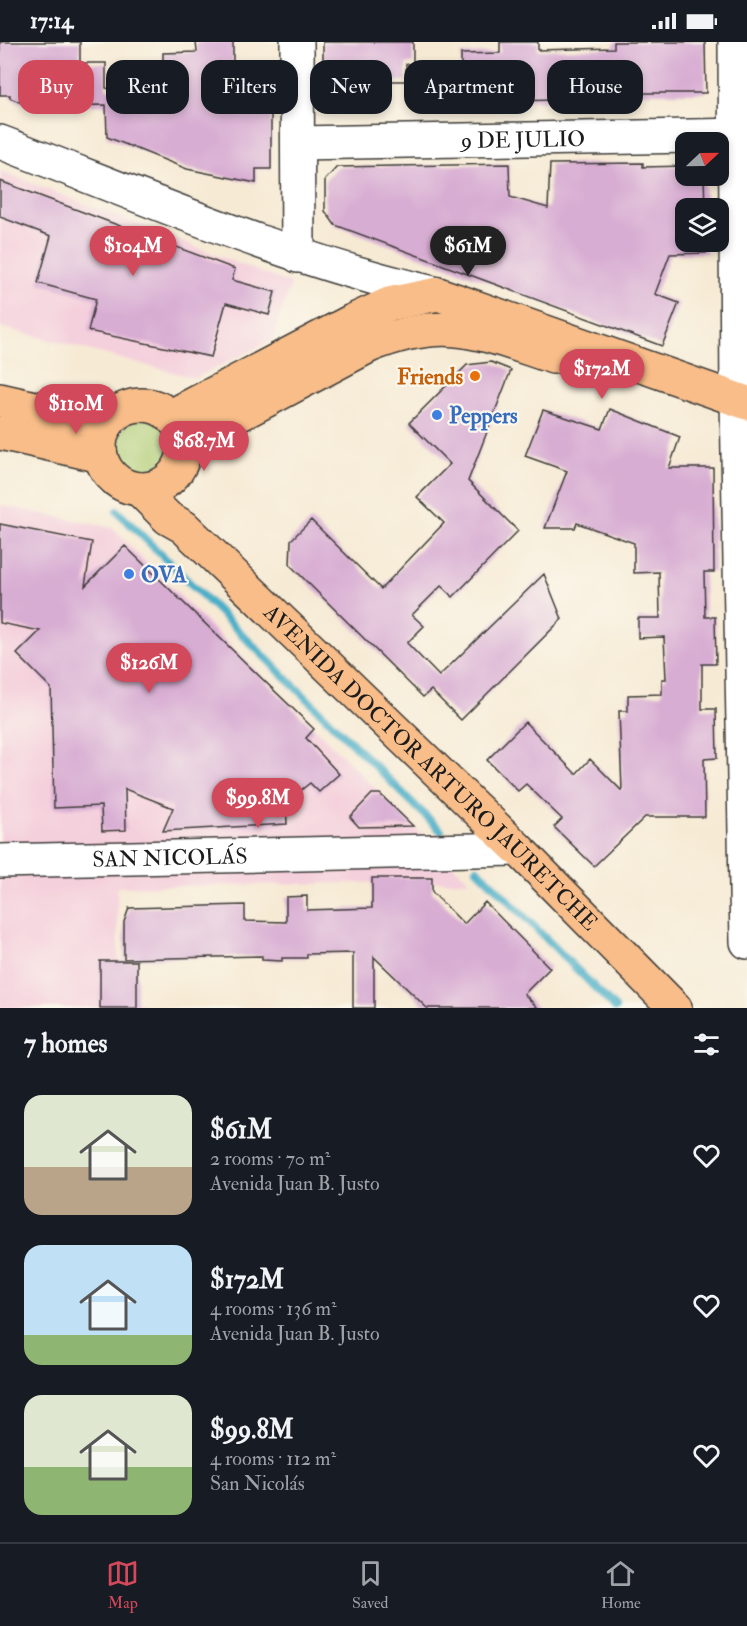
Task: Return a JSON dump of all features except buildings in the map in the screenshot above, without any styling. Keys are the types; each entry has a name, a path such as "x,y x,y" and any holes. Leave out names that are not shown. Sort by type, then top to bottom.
{"main road":[{"path":"178,430 351,321 389,304 438,294 742,411"},
{"path":"178,430 400,333 426,328 451,328 484,333 742,411"},
{"path":"0,400 104,440"},
{"path":"104,440 116,413 130,406 144,404 159,408 178,430 183,458 172,476 154,487 139,489"},
{"path":"0,433 104,440"},
{"name":"AVENIDA DOCTOR ARTURO JAURETCHE","path":"104,440 106,468 115,478 126,486 139,489 168,518 184,527 518,849 675,1008"},
{"path":"172,476 184,527"}],"street":[{"path":"297,42 298,256"},
{"path":"735,42 742,135 747,942"},
{"name":"9 DE JULIO","path":"298,142 742,135"},
{"path":"0,142 298,256 380,281 438,294"},
{"name":"SAN NICOLÁS","path":"0,861 518,849"}],"shaded area":[{"path":"0,171 291,284 273,340 195,378 0,327"},
{"path":"0,505 112,528 469,881 117,887 119,989 148,1008 0,1008"}],"green space":[{"path":"139,419 149,419 159,423 166,430 170,445 166,460 159,467 149,471 139,471 129,467 122,460 118,450 118,440 122,430 129,423"}],"waterway":[{"path":"117,511 441,831"},
{"path":"477,869 615,1008"}],"place":[{"name":"Friends","path":"475,376"},
{"name":"Peppers","path":"437,415"},
{"name":"OVA","path":"129,574"}]}
